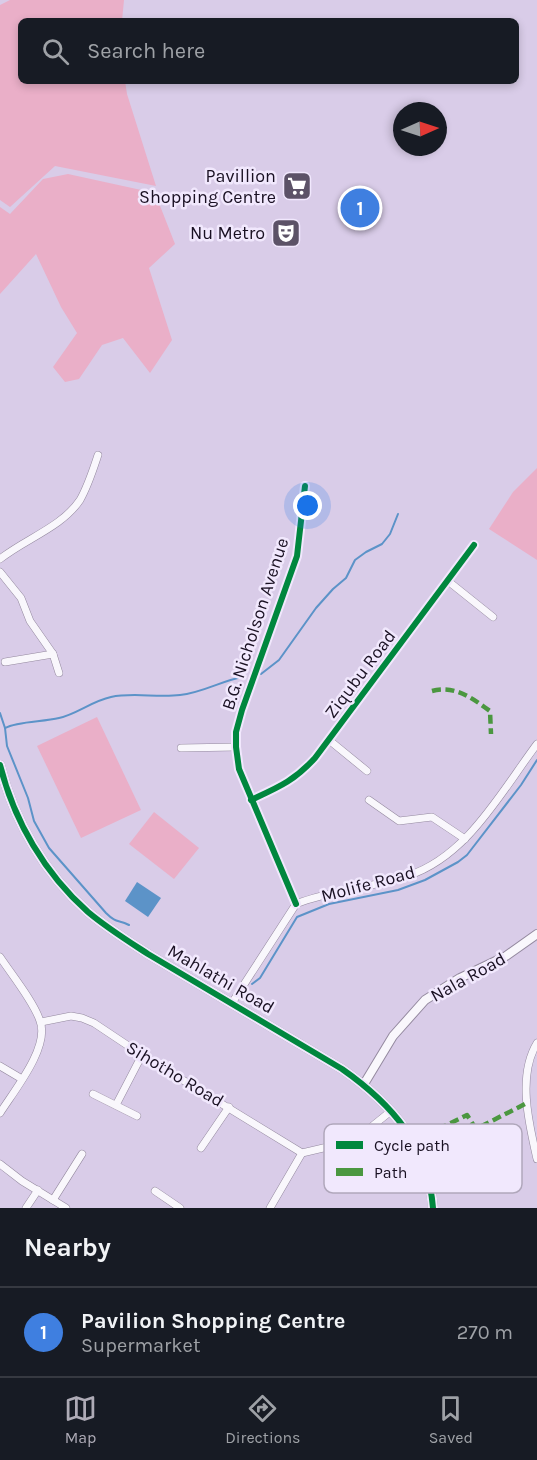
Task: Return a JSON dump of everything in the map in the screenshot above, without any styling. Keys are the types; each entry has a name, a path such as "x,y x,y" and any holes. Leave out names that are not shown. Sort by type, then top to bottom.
{"street":[{"path":"0,559 68,514 80,500 98,455"},
{"name":"B.G. Nicholson Avenue","path":"296,904 239,768 236,732 297,556 305,486"},
{"name":"Ziqubu Road","path":"251,800 293,780 315,758 474,545"},
{"path":"0,572 15,589 30,621 53,654 59,673"},
{"path":"448,581 493,617"},
{"path":"5,662 53,654"},
{"path":"329,740 368,771"},
{"path":"181,748 236,747"},
{"name":"Molife Road","path":"232,1003 296,904 419,872 441,861 465,839 536,749"},
{"name":"Mahlathi Road","path":"0,765 13,805 40,856 59,881 88,912 148,954 342,1069 364,1084 401,1124"},
{"path":"369,800 399,821 432,818 465,839"},
{"name":"Nala Road","path":"364,1084 393,1036 425,1000 460,978 506,956 537,934"},
{"path":"0,957 41,1022 42,1035 39,1048 0,1113"},
{"name":"Sihotho Road","path":"41,1022 63,1016 82,1018 94,1023 142,1056 302,1153"},
{"path":"537,1043 529,1063 527,1092 529,1118 537,1160"},
{"path":"116,1105 142,1056"},
{"path":"0,1066 22,1079"},
{"path":"93,1094 137,1116"},
{"path":"201,1148 229,1107"},
{"path":"375,1124 391,1111"},
{"path":"270,1208 302,1153 324,1148"},
{"path":"53,1200 82,1154"},
{"path":"0,1164 5,1170 66,1208"},
{"path":"26,1208 38,1190"},
{"path":"155,1191 169,1205 180,1208"},
{"name":"Mahlathi Road","path":"430,1193 433,1208"}],"shaded area":[{"path":"10,0 124,0 122,18 18,18 18,84 125,84 156,186 55,166 10,207 0,200 0,5"},
{"path":"68,174 155,193 175,244 149,268 172,340 150,373 123,338 102,345 79,379 65,382 53,367 77,333 61,307 36,254 0,294 0,207 10,214 43,179"},
{"path":"537,468 537,560 489,529 513,492"},
{"path":"97,717 141,810 81,838 37,746"},
{"path":"154,812 199,848 174,879 129,844"}],"water":[{"path":"137,882 161,898 148,917 125,901"}],"waterway":[{"path":"261,674 279,660 316,608 346,578 355,560 382,544 390,534 398,514"},
{"path":"5,728 66,716 111,697 188,694 242,677"},
{"path":"0,713 7,746 28,798 34,821 49,848 106,913 115,920 129,925"},
{"path":"252,984 260,978 297,917 329,904 398,890 425,880 467,855 521,785 537,760"},
{"path":"220,980 231,988"}],"marked path":[{"path":"432,691 456,691 470,697 490,711 491,734"},
{"path":"486,1124 527,1103"},
{"path":"449,1124 467,1115 473,1124"}],"cycle path":[{"path":"296,904 239,769 236,732 297,556 305,486"},
{"path":"251,800 286,783 315,758 474,545"},
{"path":"0,765 14,806 33,845 58,881 88,912 148,954 342,1069 377,1097 401,1124"},
{"path":"431,1193 433,1208"}],"place":[{"name":"Pavillion Shopping Centre","path":"297,186"},
{"name":"Pavilion Shopping Centre","path":"360,208"},
{"name":"Nu Metro","path":"286,233"}]}
